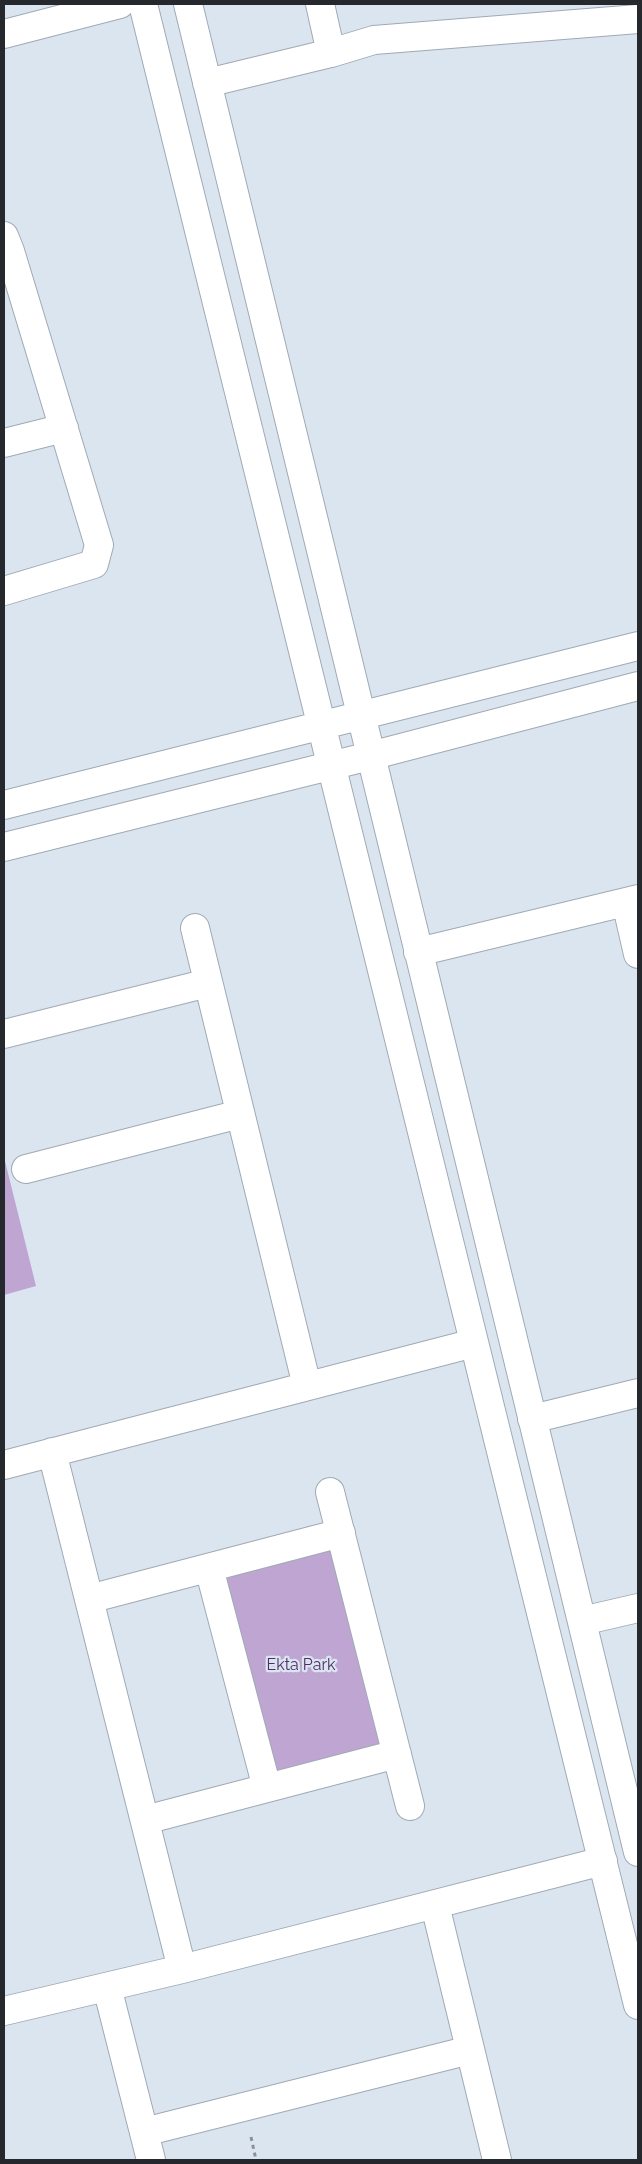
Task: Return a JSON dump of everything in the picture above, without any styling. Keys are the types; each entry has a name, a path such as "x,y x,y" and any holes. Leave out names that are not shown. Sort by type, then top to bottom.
{"street":[{"path":"4,34 120,4"},
{"path":"143,4 638,2005"},
{"path":"188,4 638,1852"},
{"path":"320,4 331,53"},
{"path":"207,83 331,53 374,40 638,19"},
{"path":"4,236 99,545 94,564 4,591"},
{"path":"4,443 64,428"},
{"path":"4,805 638,646"},
{"path":"4,847 370,756 638,686"},
{"path":"418,952 632,901 638,954"},
{"path":"195,928 307,1386"},
{"path":"4,1034 208,983"},
{"path":"26,1169 240,1114"},
{"path":"4,1465 474,1343"},
{"path":"532,1419 638,1393"},
{"path":"52,1452 182,1969"},
{"path":"330,1492 410,1806"},
{"path":"89,1599 341,1533"},
{"path":"209,1568 267,1788"},
{"path":"582,1622 638,1608"},
{"path":"145,1820 396,1754"},
{"path":"4,2011 182,1969 603,1861"},
{"path":"435,1905 497,2160"},
{"path":"108,1987 152,2160"},
{"path":"144,2132 470,2050"}],"green space":[{"path":"4,1157 36,1286 4,1295"},
{"name":"Ekta Park","path":"332,1550 382,1747 269,1775 219,1579"}]}
